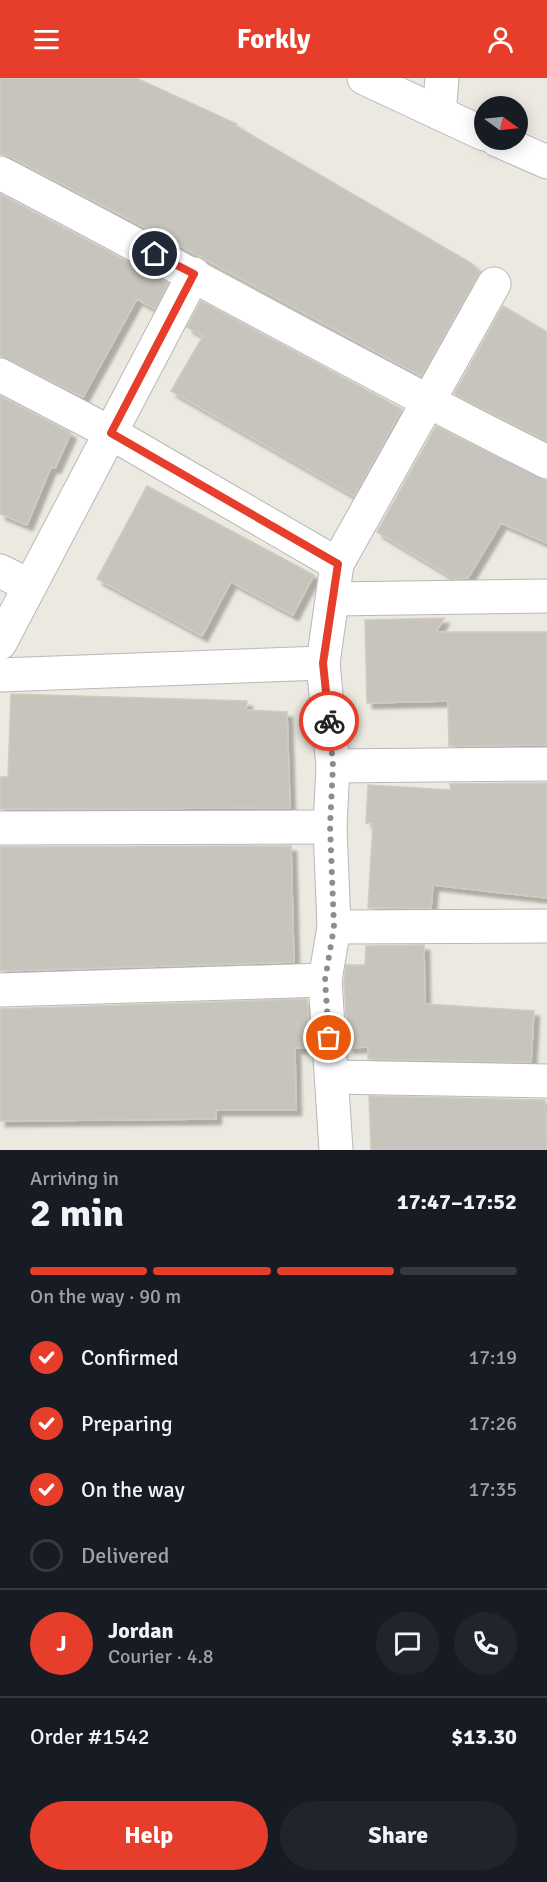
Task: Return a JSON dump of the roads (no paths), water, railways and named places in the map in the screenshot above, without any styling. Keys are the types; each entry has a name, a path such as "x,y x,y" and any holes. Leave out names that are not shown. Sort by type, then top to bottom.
{"street":[{"path":"364,78 474,129"},
{"path":"439,113 442,78"},
{"path":"520,150 547,162"},
{"path":"0,173 194,274 429,403 547,462"},
{"path":"0,643 194,274"},
{"path":"336,1150 325,980 334,927 330,826 333,766 323,663 338,564 494,284"},
{"path":"0,375 111,433 338,564"},
{"path":"0,571 30,586"},
{"path":"333,599 547,596"},
{"path":"0,675 323,663"},
{"path":"333,766 547,764"},
{"path":"0,828 330,826"},
{"path":"334,927 547,926"},
{"path":"0,990 325,980"},
{"path":"332,1077 547,1081"}]}
